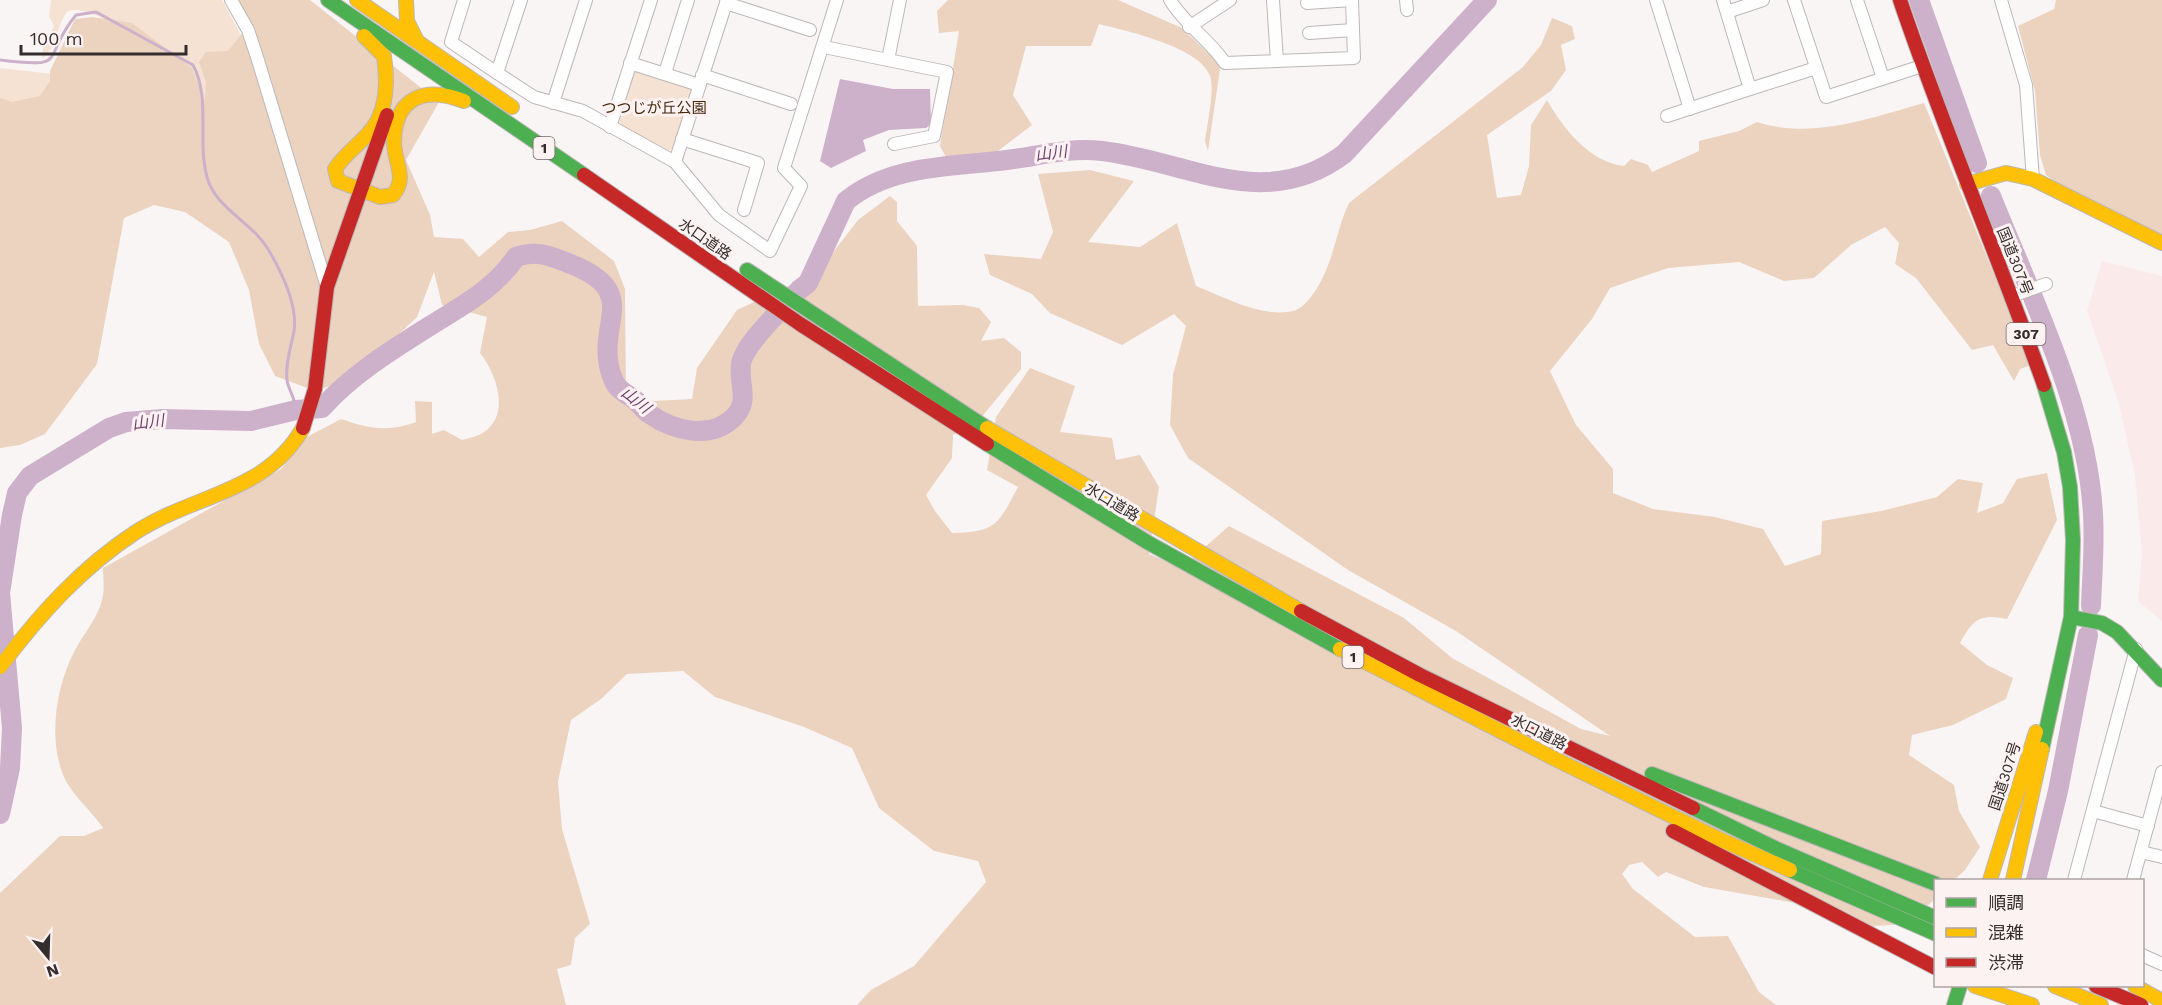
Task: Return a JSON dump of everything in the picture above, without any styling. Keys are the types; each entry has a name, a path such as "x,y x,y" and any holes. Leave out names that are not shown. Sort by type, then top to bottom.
{"main road":[{"path":"322,0 324,5 377,47 384,58 384,96 376,120 372,129 342,158 335,169 338,181 384,198 396,192 401,177 393,144 394,133 399,117 411,99 428,92 439,92 484,106"},
{"name":"水口道路","path":"328,0 800,324 938,414 1156,547 1365,663 1557,760 1719,839 1934,934"},
{"path":"396,0 396,17"},
{"path":"406,0 407,21 417,41"},
{"name":"国道307号","path":"1900,0 1922,66 1967,184 2022,293 2064,452 2070,487 2073,540 2071,617 2042,760 2013,879"},
{"path":"361,1 522,115"},
{"path":"0,668 20,639 57,595 111,548 169,513 275,465 294,446 306,422 312,400 320,348 322,306 389,107 394,60"},
{"name":"水口道路","path":"580,155 770,286 987,428 1132,515 1290,605 1525,727 1775,848 1934,918"},
{"path":"1967,184 2006,173 2033,179 2162,243"},
{"path":"2071,617 2102,622 2136,650 2162,680"},
{"name":"国道307号","path":"1990,879 2018,784 2051,689 2056,683"},
{"name":"1","path":"1525,727 1537,727 1693,791 1934,884"},
{"name":"1","path":"1557,760 1561,771 1584,784 1934,967"},
{"path":"1954,1005 1960,987"},
{"path":"1975,1005 1979,987"},
{"path":"1981,987 2031,1005"},
{"path":"2057,987 2101,1005"},
{"path":"2098,987 2141,1005"},
{"path":"2137,987 2162,1001"},
{"path":"1990,1005 2015,1001"}],"street":[{"path":"231,0 248,30 327,287"},
{"path":"464,0 451,42 534,97 583,111 675,162 719,215 770,251 801,186 784,168 837,0"},
{"path":"497,73 521,0"},
{"path":"553,103 586,0"},
{"path":"610,127 651,0"},
{"path":"665,73 688,0"},
{"path":"888,60 900,0"},
{"path":"1170,0 1189,27 1218,53 1225,63 1354,58 1354,1 1307,3"},
{"path":"1189,27 1230,0"},
{"path":"1273,0 1276,61"},
{"path":"1656,0 1690,109"},
{"path":"1750,89 1725,6 1763,0"},
{"path":"1794,0 1826,97 1922,66"},
{"path":"1857,0 1883,78"},
{"path":"2001,0 2026,85 2033,179"},
{"path":"675,162 726,1 810,30"},
{"path":"1310,33 1353,30"},
{"path":"824,47 947,72 934,136 894,144"},
{"path":"630,63 791,104"},
{"path":"1667,116 1816,68"},
{"path":"682,139 758,163 744,210"},
{"path":"2022,293 2046,284"},
{"path":"2074,879 2136,650"},
{"path":"2133,879 2162,772"},
{"path":"2092,811 2148,826"},
{"path":"2141,852 2162,857"},
{"path":"2144,956 2162,964"}],"shaded area":[{"path":"234,0 310,0 439,102 406,160 430,215 434,237 463,239 479,257 508,232 530,230 562,221 614,261 625,289 626,397 653,401 692,399 697,368 737,310 818,272 858,220 890,196 897,202 897,221 917,246 918,306 963,305 979,308 991,322 981,341 1004,338 1021,352 1021,369 980,419 953,435 952,458 926,495 952,533 987,528 1000,518 1018,487 987,470 996,417 1030,368 1075,386 1060,432 1112,438 1116,460 1140,455 1159,487 1149,554 1181,568 1229,526 1404,618 1452,658 1581,729 1610,736 1456,631 1348,570 1188,458 1170,425 1173,375 1186,326 1174,314 1122,345 1050,313 1032,294 990,275 984,254 1041,259 1053,232 1038,174 1090,170 1134,181 1088,242 1140,247 1177,223 1196,286 1256,309 1269,312 1297,310 1309,299 1321,281 1349,203 1523,67 1541,45 1552,18 1572,26 1575,39 1561,45 1566,70 1551,91 1487,135 1497,198 1521,195 1529,166 1531,125 1547,100 1569,132 1588,151 1611,163 1624,166 1631,159 1648,165 1652,172 1699,151 1699,141 1739,131 1757,122 1799,129 1820,128 1862,120 1924,103 2031,365 2020,369 2014,381 1993,345 1972,350 1916,278 1895,264 1899,243 1885,227 1851,245 1814,278 1784,281 1739,262 1668,268 1610,288 1592,319 1550,371 1576,425 1613,469 1613,493 1653,509 1715,517 1763,529 1785,566 1821,554 1822,521 1881,511 1937,497 1958,479 1983,483 1977,513 2003,503 2017,479 2047,473 2057,520 2007,619 1990,617 1978,620 1960,643 1987,665 2013,678 2006,699 1953,725 1912,735 1909,755 1954,785 1959,811 1980,847 1965,870 1955,879 1934,879 1934,900 1907,924 1873,926 1836,910 1704,887 1666,872 1658,877 1642,862 1629,865 1622,874 1633,889 1695,937 1728,936 1759,992 1776,1005 857,1005 871,990 914,966 986,882 978,861 934,851 879,808 852,748 804,727 715,697 683,671 627,674 601,699 571,720 558,782 562,829 590,924 575,938 571,965 557,969 566,1005 0,1005 0,893 60,836 84,836 103,828 64,778 57,755 55,725 59,694 68,665 97,614 102,600 103,568 281,469 303,439 341,419 370,427 397,427 416,422 415,401 432,402 432,434 444,430 462,440 484,432 497,415 499,404 495,382 480,353 487,317 442,305 434,272 417,317 351,379 315,391 275,376 259,344 249,290 229,242 185,212 154,205 124,218 97,364 45,434 20,445 0,448 0,98 12,102 40,96 50,81 50,71 75,19 92,17 132,23 192,68 205,101 206,82 199,62 206,52 228,51 248,26"},
{"path":"948,0 1118,0 1182,28 1217,62 1220,69 1208,151 1205,141 1211,82 1204,66 1178,49 1161,42 1099,24 1091,46 1026,46 1013,95 1032,125 990,157 947,159 940,146 959,31 939,33 937,11"},
{"path":"2056,0 2162,0 2162,236 2080,199 2046,175 2040,155 2035,91 2018,26 2054,9"},
{"path":"840,79 893,89 930,89 931,124 926,128 889,130 863,140 866,151 831,168 820,161"},
{"path":"2102,261 2162,276 2162,621 2138,601 2142,553 2135,476 2118,400 2087,311"}],"green space":[{"path":"51,0 222,0 242,37 208,81 206,106 181,79 143,45 102,18 83,11 68,11 51,48 42,59 43,48 54,26 49,16"},
{"path":"0,68 53,74 41,99 12,105 0,102"},
{"name":"つつじが丘公園","path":"633,70 690,85 692,90 674,148 667,151 622,127 618,117"}],"waterway":[{"name":"山川","path":"0,814 10,768 12,728 0,593 17,493 30,476 109,428 126,422 162,419 251,421 296,410 322,408 374,362 489,287 516,257 536,254 568,263 592,274 605,286 611,299 612,312 608,360 613,379 619,389 648,413 669,425 692,431 715,429 726,424 735,416 742,404 740,371 743,356 775,315 808,283 846,201 864,189 883,180 923,169 1078,150 1134,156 1225,179 1255,182 1285,180 1314,172 1344,154 1487,0"},
{"path":"1919,0 1977,163"},
{"path":"0,60 37,63 46,61 52,57 65,30 76,15 96,12 193,65 201,91 204,163 211,188 218,198 261,239 283,278 291,299 295,321 287,374 296,410"},
{"path":"1991,196 2055,352 2080,434 2089,475 2093,515 2091,606"},
{"path":"2036,879 2058,791 2088,635"}],"traffic: fast":[{"path":"328,0 584,175"},
{"path":"747,270 987,428"},
{"path":"2042,749 2071,617 2073,540 2070,487 2064,452 2044,385"},
{"path":"987,444 1147,542 1340,649"},
{"path":"2071,617 2102,623 2117,632 2162,680"},
{"path":"1652,774 1934,883"},
{"path":"1693,808 1775,848 1934,917"},
{"path":"1790,870 1934,933"},
{"path":"1954,1005 1960,987"}],"traffic: slow":[{"path":"357,0 512,107"},
{"path":"406,0 407,21 417,41"},
{"path":"364,36 384,56 386,88 379,118 374,127 335,169 338,181 380,197 393,195 400,176 394,142 400,114 407,105 425,95 437,95 464,101"},
{"path":"1967,184 2006,173 2033,179 2162,243"},
{"path":"0,667 62,594 116,546 159,519 228,490 270,466 288,450 303,428"},
{"path":"987,428 1301,611"},
{"path":"1340,649 1557,760 1719,839 1790,870"},
{"path":"1990,879 2036,732"},
{"path":"2013,879 2042,749"},
{"path":"1978,987 2032,1005"},
{"path":"2057,987 2101,1005"},
{"path":"2137,987 2162,1001"}],"traffic: jam":[{"path":"1900,0 2044,385"},
{"path":"303,428 315,389 327,287 387,115"},
{"path":"584,175 800,324 987,444"},
{"path":"1301,611 1420,675 1693,808"},
{"path":"1673,831 1934,967"},
{"path":"2098,987 2141,1005"}]}
